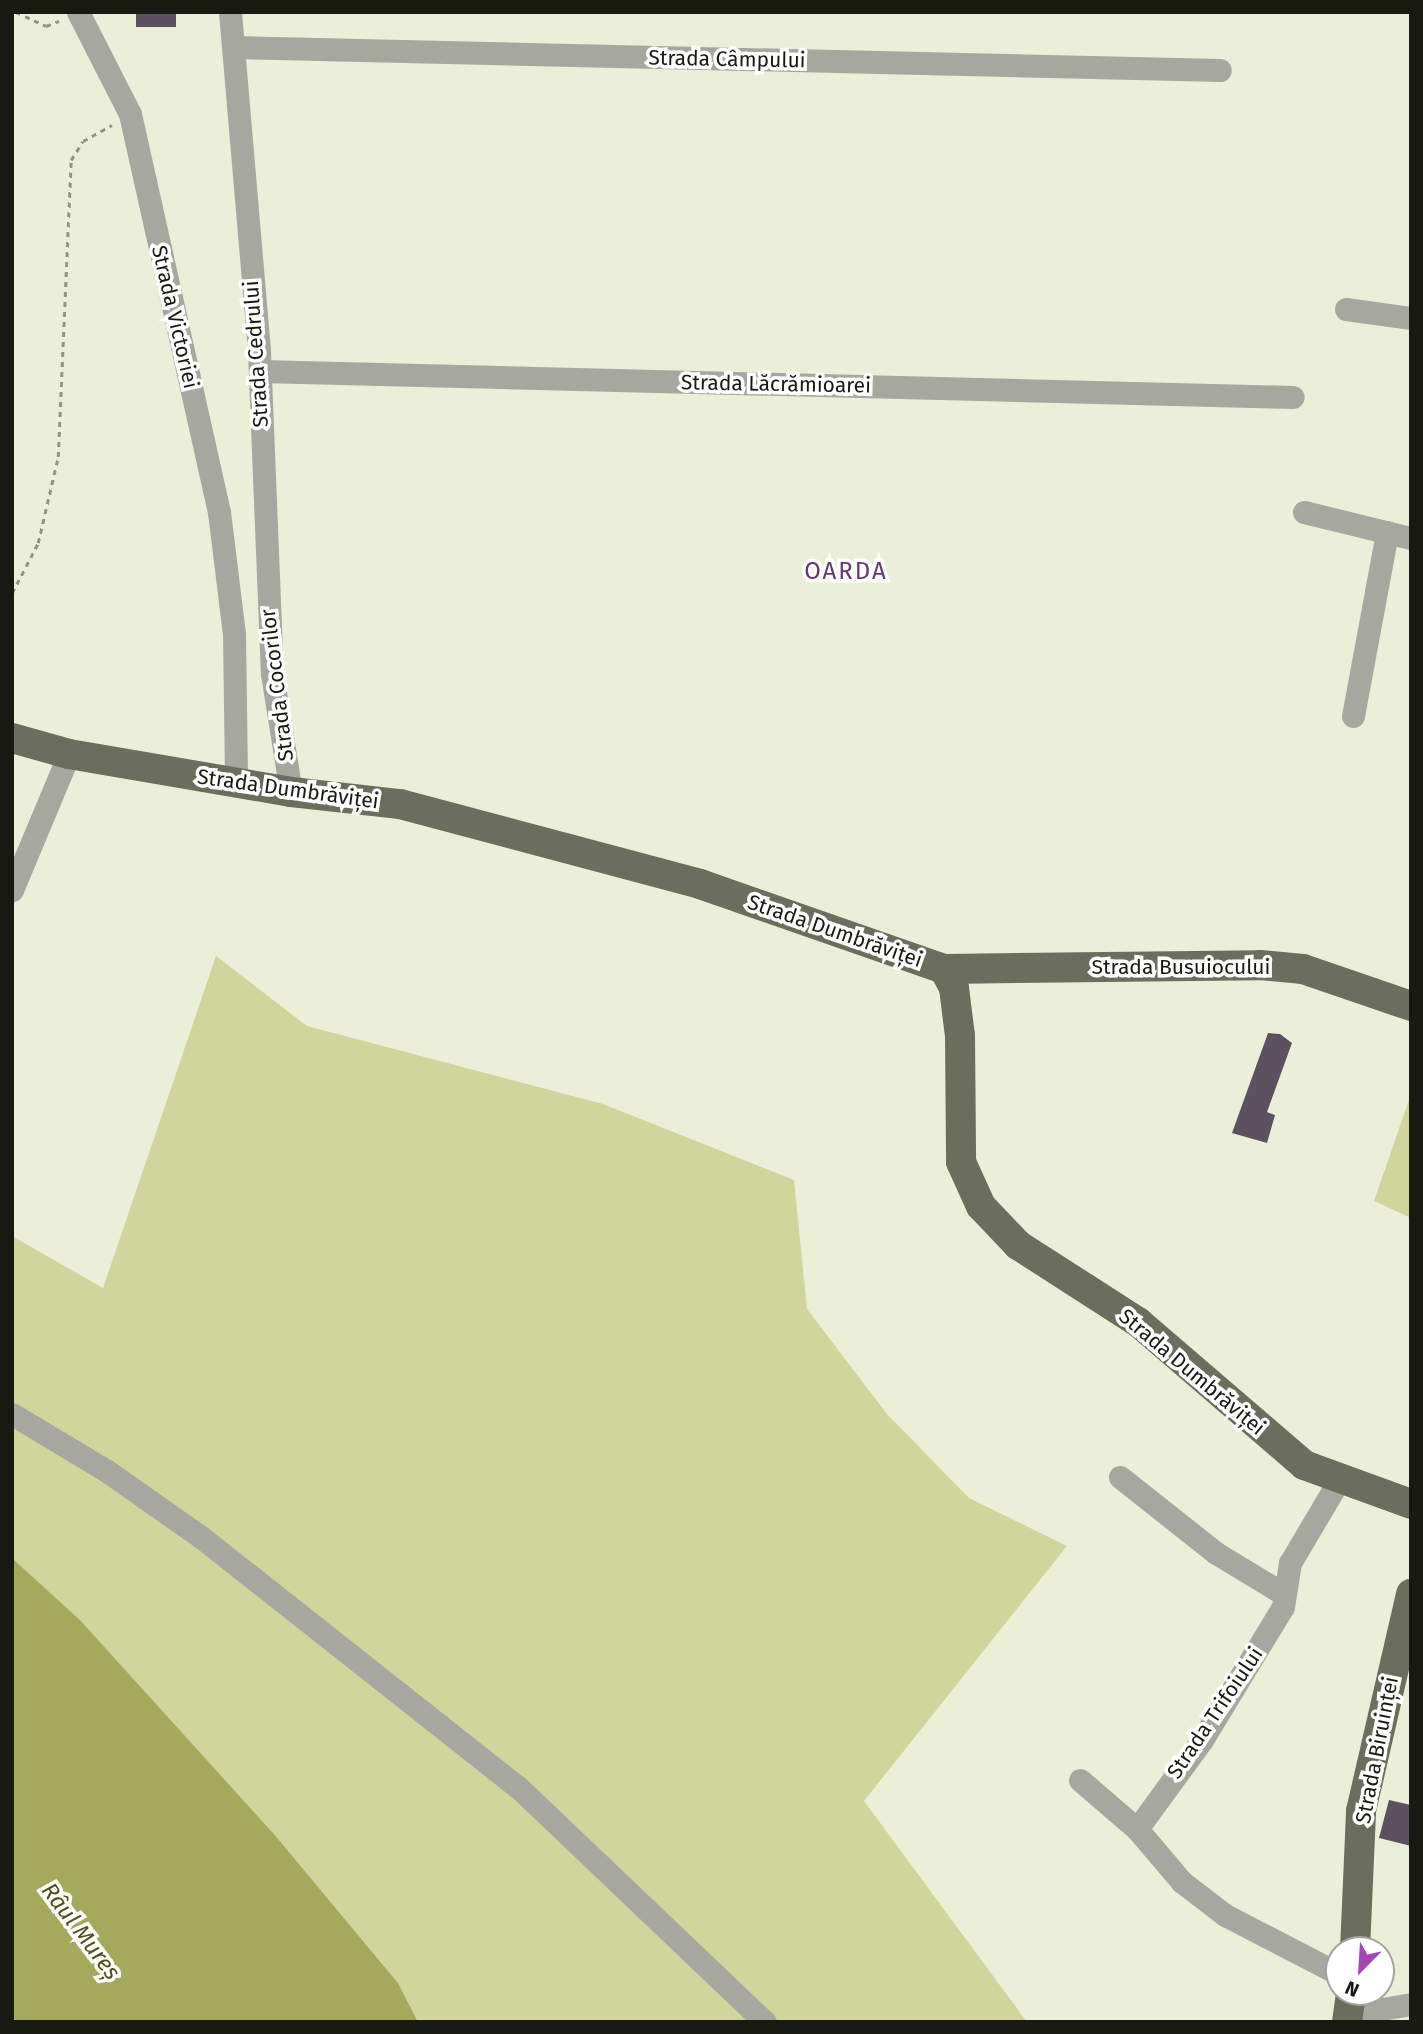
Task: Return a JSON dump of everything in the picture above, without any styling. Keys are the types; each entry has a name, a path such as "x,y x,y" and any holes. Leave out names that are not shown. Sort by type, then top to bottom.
{"main road":[{"name":"Strada Dumbrăviței","path":"12,738 69,754 291,792 400,804 700,884 944,969 954,988 960,1036 961,1162 981,1206 1018,1245 1138,1322 1304,1465 1339,1480 1411,1504"},
{"name":"Strada Busuiocului","path":"944,969 1260,965 1303,970 1411,1006"},
{"name":"Strada Biruinței","path":"1356,1936 1362,1811 1411,1594"}],"street":[{"name":"Strada Cedrului","path":"230,12 260,371 265,579"},
{"name":"Strada Victoriei","path":"78,13 130,114 219,512 234,634"},
{"name":"Strada Câmpului","path":"234,47 1220,70"},
{"path":"1346,309 1411,318"},
{"name":"Strada Lăcrămioarei","path":"260,371 1293,397"},
{"path":"1304,512 1411,538"},
{"path":"1353,716 1387,532"},
{"path":"265,579 234,634 272,674"},
{"name":"Strada Cocorilor","path":"265,579 272,674 291,792"},
{"name":"Strada Cocorilor","path":"234,634 236,782"},
{"path":"12,890 69,754"},
{"path":"12,1414 107,1471 201,1537 518,1787 765,2022"},
{"path":"1119,1477 1216,1553 1282,1594"},
{"name":"Strada Trifoiului","path":"1137,1829 1245,1671 1283,1607 1282,1594 1290,1563 1339,1480"},
{"path":"1080,1780 1137,1829 1182,1882 1225,1914 1325,1967"},
{"path":"1349,2010 1411,2004"}],"path":[{"path":"16,12 46,26 78,13"},
{"path":"12,593 38,543 58,457 71,160 83,141 130,114"}],"shaded area":[{"path":"216,956 307,1026 603,1104 794,1180 807,1309 887,1414 969,1498 1067,1546 864,1801 1027,2022 418,2022 398,1983 274,1834 80,1620 12,1558 12,1236 103,1288"},
{"path":"1411,1094 1411,1218 1374,1201"}],"water":[{"name":"Râul Mureș","path":"12,1558 80,1620 274,1834 398,1983 418,2022 16,2022 12,2016"}],"building":[{"path":"136,12 176,12 176,27 136,27"},
{"path":"1268,1033 1280,1034 1292,1043 1267,1112 1275,1115 1267,1143 1232,1133"},
{"path":"1389,1800 1411,1805 1411,1846 1379,1838"}],"district":[{"name":"OARDA","path":"846,572"}]}
